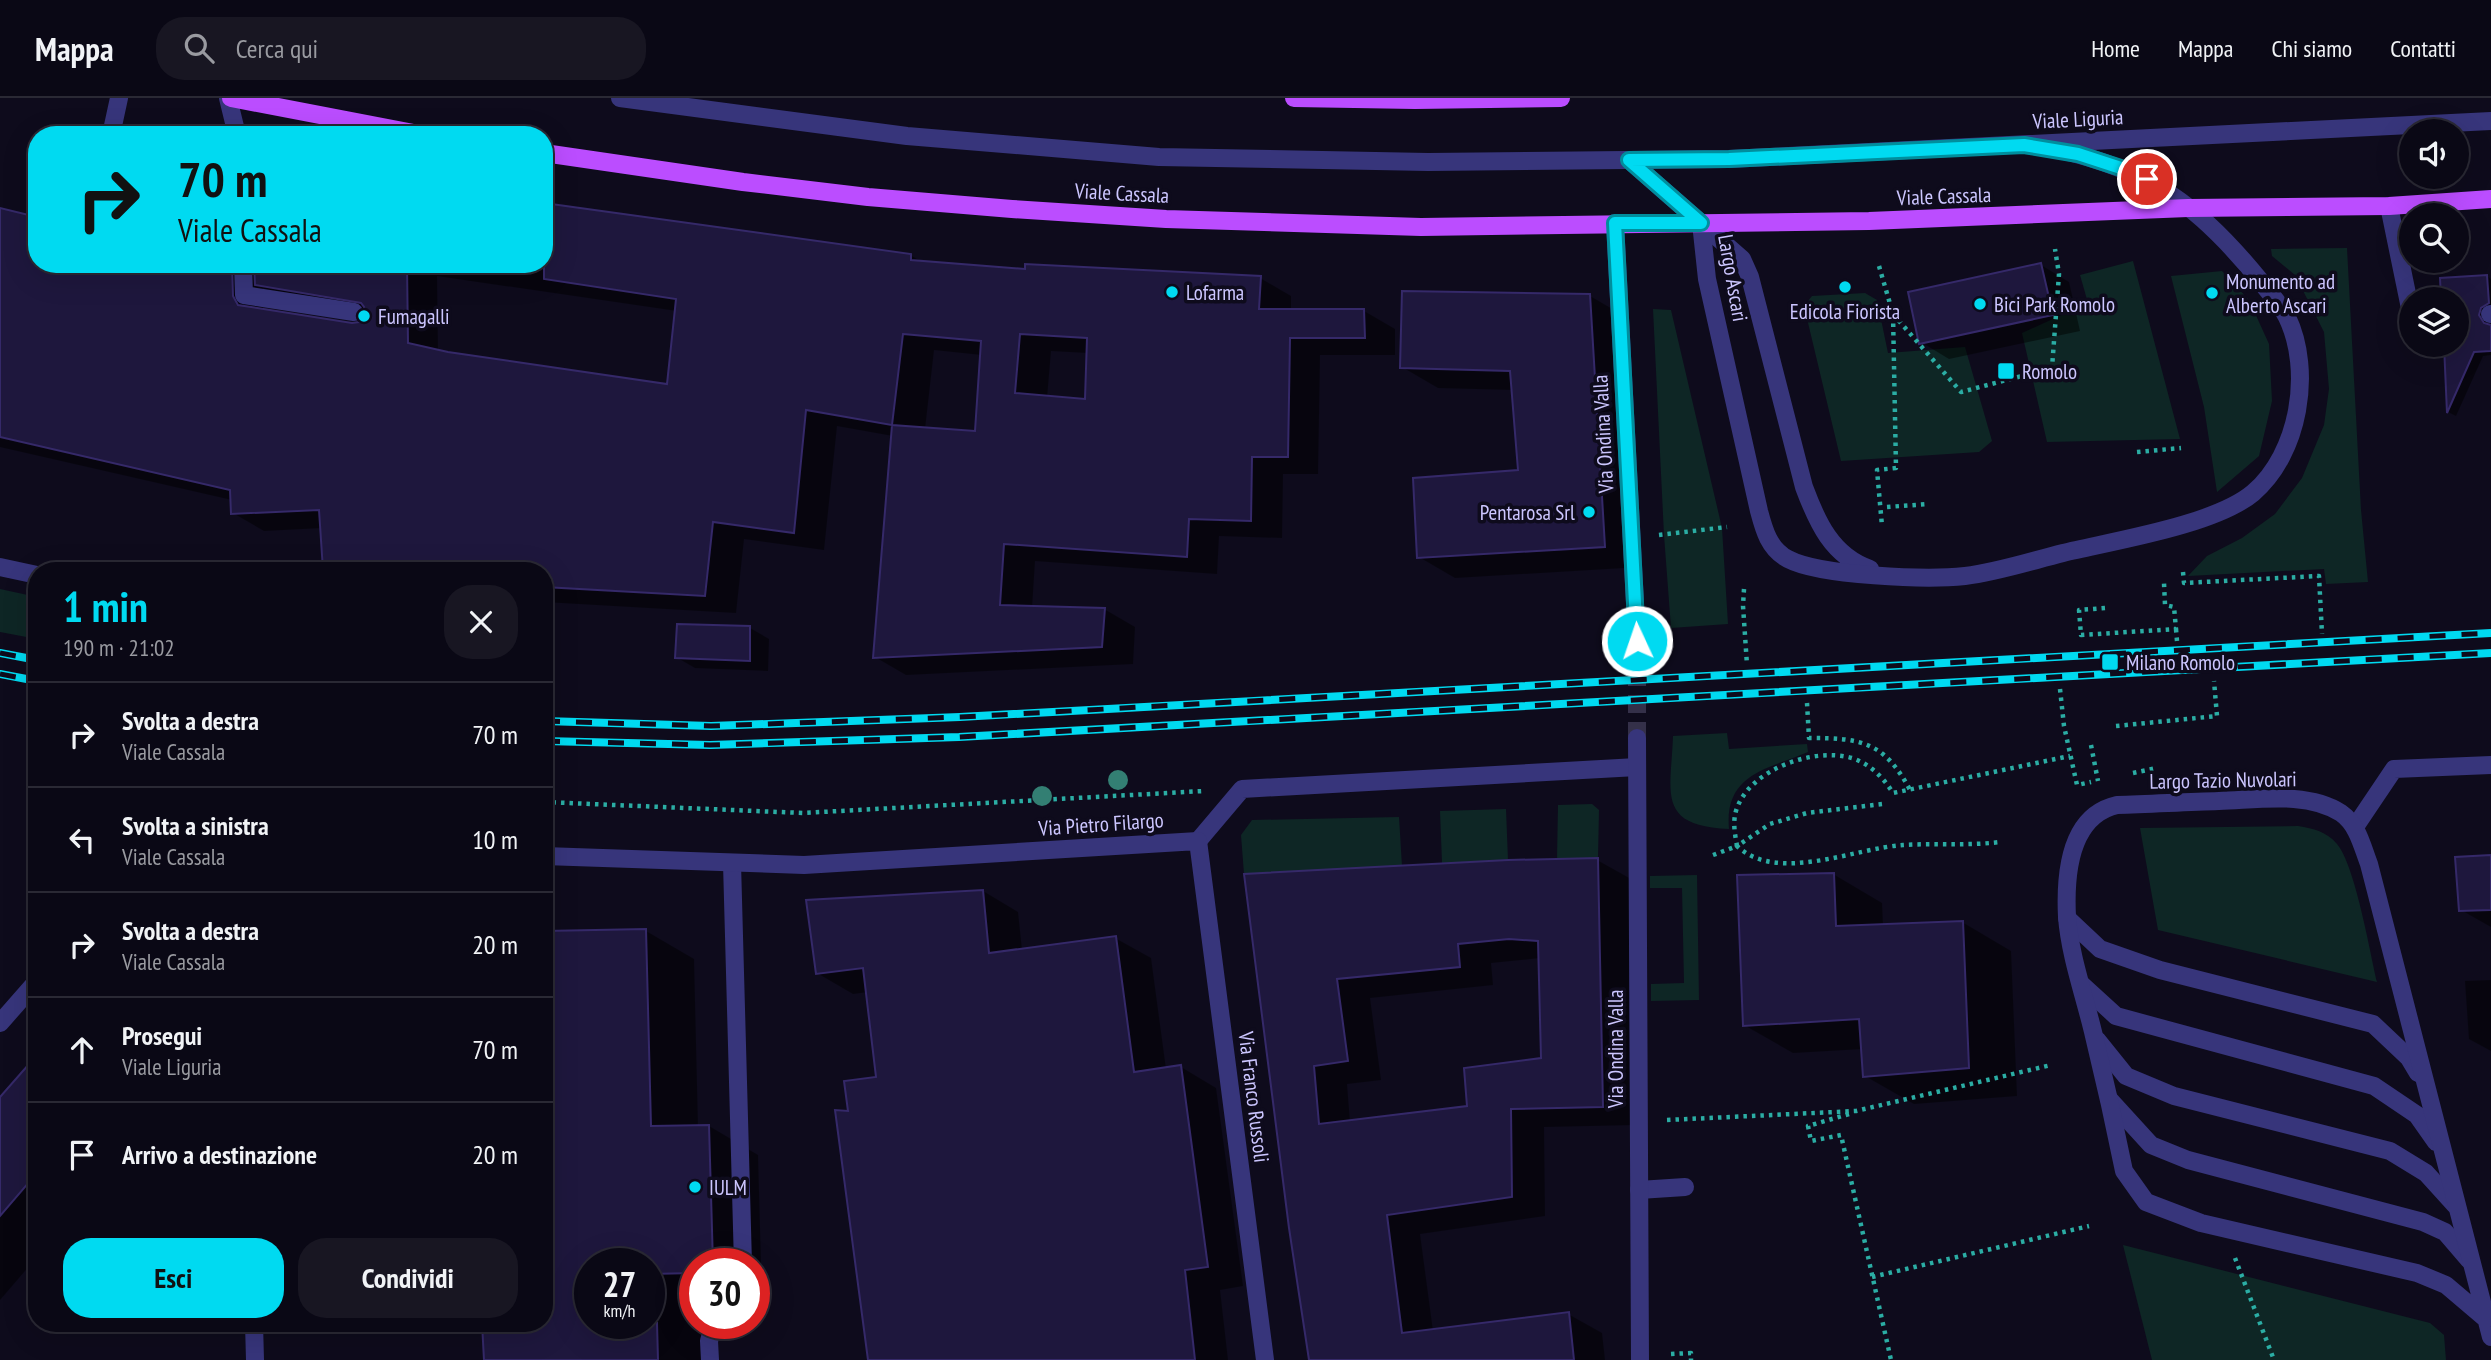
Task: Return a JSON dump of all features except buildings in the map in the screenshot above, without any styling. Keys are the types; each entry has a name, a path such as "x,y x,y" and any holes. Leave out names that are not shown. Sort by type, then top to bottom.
{"main road":[{"path":"229,98 371,126"},
{"path":"1294,98 1561,98"},
{"name":"Viale Cassala","path":"553,154 840,193 1038,211 1166,219 1421,227 1869,221 2188,208"},
{"path":"2188,208 2389,206 2491,200"}],"street":[{"path":"113,126 119,98"},
{"path":"229,98 235,126"},
{"name":"Viale Cassala","path":"621,98 907,136 1159,157 1428,162 1729,159 2024,145"},
{"name":"Viale Liguria","path":"2024,145 2491,121"},
{"name":"Viale Liguria","path":"2024,145 2078,154 2127,170 2163,188 2188,208"},
{"path":"1629,160 1701,223"},
{"path":"2389,206 2406,287"},
{"name":"Largo Ascari","path":"1701,223 1707,279 1756,499 1768,541 1775,551 1797,563 1823,569 1901,576 1966,576 2179,525 2232,506 2268,479 2279,461 2299,399 2300,374 2296,342 2286,316 2232,246 2188,208"},
{"name":"Via Ondina Valla","path":"1615,223 1637,641"},
{"name":"Largo Ascari","path":"1701,223 1735,251 1746,267 1804,487 1821,528 1849,559 1873,571 1901,576"},
{"path":"243,273 244,295 354,312"},
{"path":"0,567 28,573"},
{"name":"Via Ondina Valla","path":"1637,738 1640,1360"},
{"path":"2355,827 2394,769 2491,765"},
{"path":"1198,841 1242,789 1637,767"},
{"name":"Largo Tazio Nuvolari","path":"2264,800 2306,801 2342,814 2355,827 2369,864 2489,1328 2446,1285 2417,1273 2202,1223 2146,1202 2124,1171 2067,918 2069,867 2081,829 2093,817 2110,807 2264,800"},
{"name":"Via Pietro Filargo","path":"553,856 804,865 1198,841"},
{"name":"Via Franco Russoli","path":"1198,841 1265,1360"},
{"path":"732,863 743,1248"},
{"name":"Largo Tazio Nuvolari","path":"2067,918 2100,949 2160,971 2373,1024 2409,1059 2427,1087"},
{"name":"Largo Tazio Nuvolari","path":"2082,985 2116,1016 2374,1086 2417,1115 2444,1153"},
{"path":"0,1023 28,991"},
{"name":"Largo Tazio Nuvolari","path":"2095,1038 2126,1076 2174,1097 2390,1151 2426,1173 2458,1209"},
{"name":"Largo Tazio Nuvolari","path":"2109,1099 2151,1145 2188,1160 2423,1222 2445,1232 2472,1264"},
{"path":"1639,1190 1685,1187"},
{"path":"254,1332 255,1360"},
{"path":"710,1339 710,1360"}],"path":[{"path":"1893,314 1961,392 2052,368 2059,274 2055,249"},
{"path":"1880,267 1893,314 1896,468 1877,470 1882,526"},
{"path":"2137,452 2181,447"},
{"path":"1886,507 1928,504"},
{"path":"1664,534 1727,527"},
{"path":"2183,572 2184,583 2319,576 2322,634"},
{"path":"2164,583 2165,604 2174,607 2177,641"},
{"path":"1744,589 1747,665"},
{"path":"2105,608 2079,610 2081,635 2176,629"},
{"path":"2116,726 2217,716 2214,681"},
{"path":"2060,689 2074,776"},
{"path":"1807,703 1809,738 1837,737 1868,745 1890,760 1910,790"},
{"path":"2091,745 2098,781"},
{"path":"2000,842 1902,845 1819,861 1770,862 1748,856 1737,846 1735,811 1743,795 1755,781 1771,770 1788,763 1820,757 1851,758 1878,773 1893,793 2070,756"},
{"path":"553,802 803,814 1242,789"},
{"path":"1713,855 1737,846 1770,824 1807,813 1882,804"},
{"path":"1891,1360 1841,1135 1811,1141 1808,1126 1856,1111 2051,1065"},
{"path":"1667,1120 1856,1111"},
{"path":"1872,1278 2088,1226"},
{"path":"2235,1258 2274,1360"},
{"path":"1671,1354 1691,1353 1691,1360"}],"green space":[{"path":"2347,248 2361,510 2368,582 2326,584 2324,569 2188,576 2207,556 2242,538 2275,514 2302,478 2324,425 2329,389 2324,332 2295,275 2272,256 2271,249"},
{"path":"2133,261 2180,439 2047,442 2022,333 2088,303 2080,275"},
{"path":"2222,271 2249,300 2269,344 2272,401 2259,456 2217,492 2204,407 2171,276"},
{"path":"1865,293 1877,300 1888,353 1965,347 1992,441 1979,452 1841,461 1804,306 1812,296"},
{"path":"1653,309 1671,310 1722,528 1728,624 1671,628"},
{"path":"0,589 28,595 28,637 0,632"},
{"path":"1727,733 1729,749 1807,744 1808,752 1765,769 1742,785 1729,810 1729,829 1689,821 1679,813 1673,803 1671,790 1673,736"},
{"path":"1592,804 1599,810 1598,858 1557,859 1558,805"},
{"path":"1506,809 1508,860 1442,863 1440,811"},
{"path":"1399,817 1402,866 1244,874 1241,835 1252,820"},
{"path":"2298,826 2329,836 2344,855 2356,889 2377,982 2158,930 2140,828"},
{"path":"1697,875 1699,1000 1651,1001 1651,984 1684,983 1682,888 1650,888 1650,876"},
{"path":"2123,1245 2430,1323 2444,1335 2446,1360 2152,1360"}],"tunnel":[{"path":"1637,641 1637,738"}],"railway":[{"path":"553,721 711,726 960,717 2491,633"},
{"path":"0,653 28,658"},
{"path":"553,741 710,745 959,737 2491,653"},
{"path":"0,674 28,679"}],"place":[{"name":"Edicola Fiorista","path":"1845,287"},
{"name":"Lofarma","path":"1172,292"},
{"name":"Monumento ad Alberto Ascari","path":"2212,293"},
{"name":"Bici Park Romolo","path":"1980,304"},
{"name":"Fumagalli","path":"364,316"},
{"name":"Romolo","path":"2006,371"},
{"name":"Pentarosa Srl","path":"1589,512"},
{"name":"Milano Romolo","path":"2110,662"},
{"name":"IULM","path":"695,1187"}],"route":[{"path":"1637,641 1615,223 1701,223 1629,160 1729,159 2024,145 2078,154 2147,179"}]}
